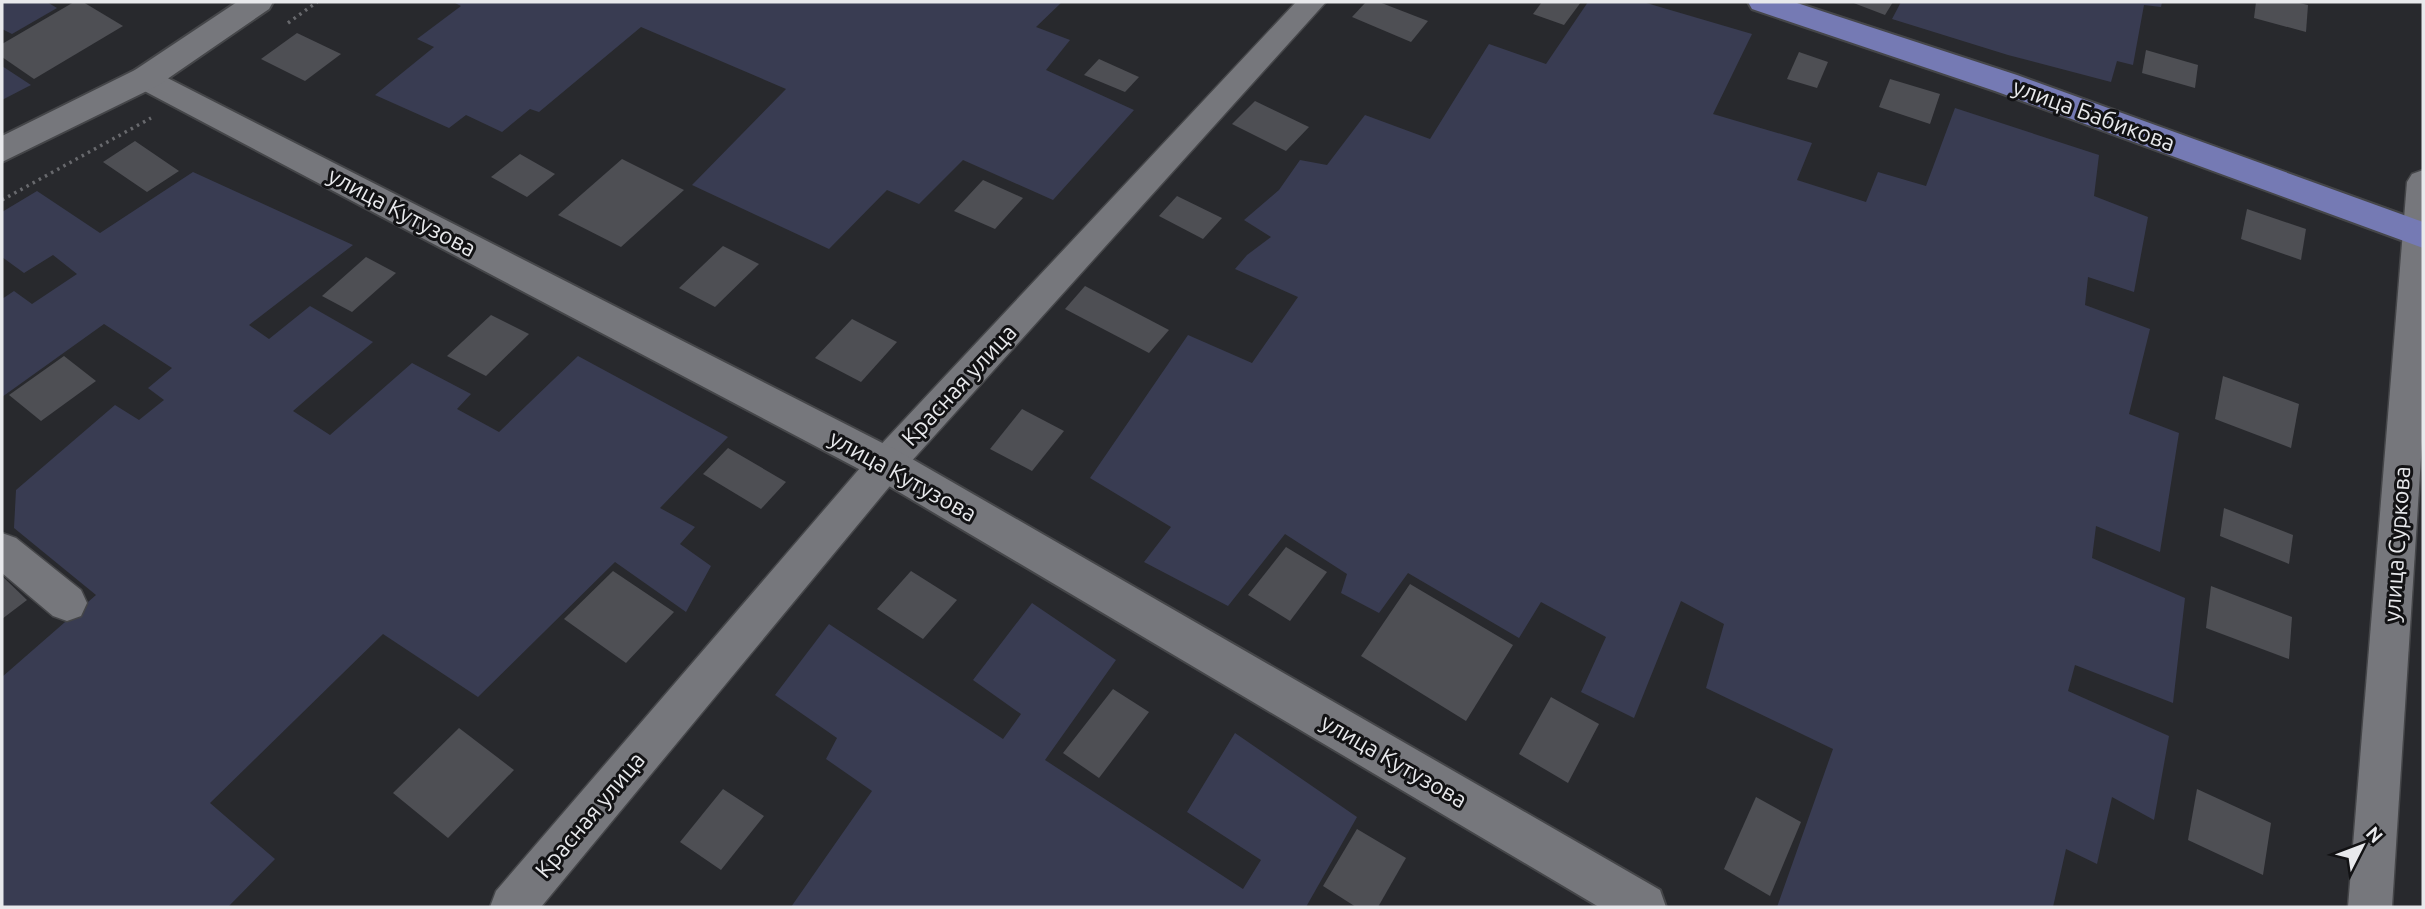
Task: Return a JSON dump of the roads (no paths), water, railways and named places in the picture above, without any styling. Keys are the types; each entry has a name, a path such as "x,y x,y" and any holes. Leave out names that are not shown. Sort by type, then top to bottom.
{"main road":[{"name":"улица Бабикова","path":"1763,2 2006,83 2422,234"}],"street":[{"path":"2,150 146,78 258,2"},
{"name":"Красная улица","path":"512,907 886,464 1312,2"},
{"name":"улица Кутузова","path":"146,78 886,464 1643,907"},
{"name":"улица Суркова","path":"2370,907 2422,234 2423,182"},
{"path":"2,550 67,603"}]}
